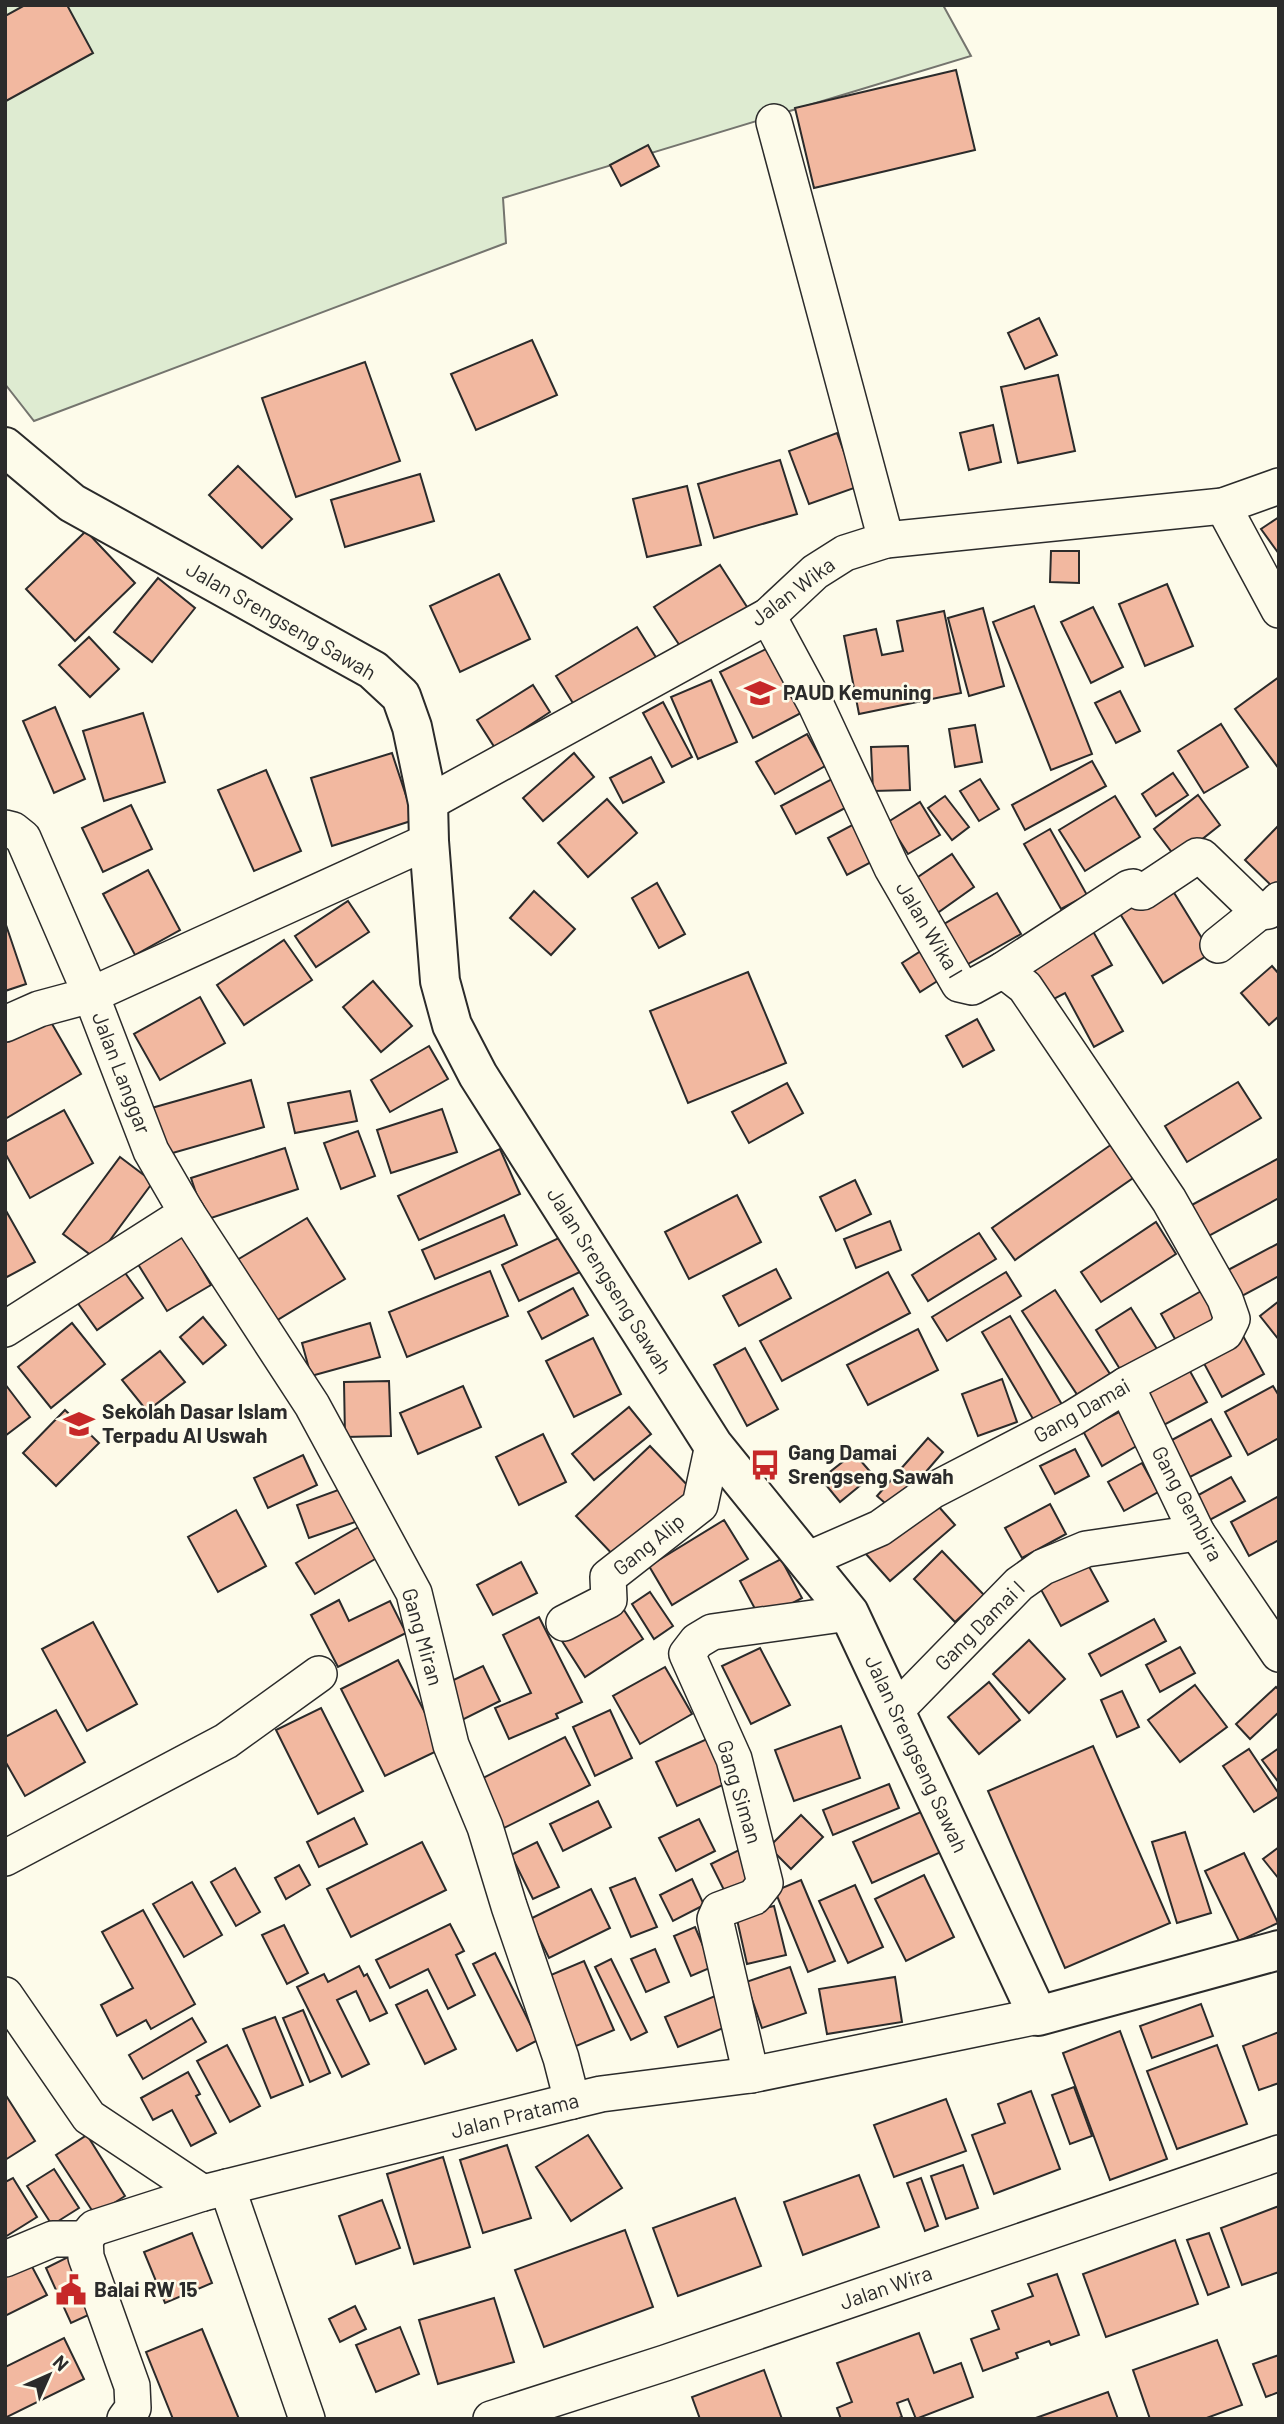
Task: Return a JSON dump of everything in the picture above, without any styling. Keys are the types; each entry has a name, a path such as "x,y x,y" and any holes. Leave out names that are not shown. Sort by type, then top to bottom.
{"street":[{"path":"774,122 882,521"},
{"name":"Jalan Srengseng Sawah","path":"5,447 72,503 373,670 401,696 412,727 428,803 440,981 452,1025 478,1075 713,1445 849,1614 1038,2016"},
{"name":"Jalan Wika","path":"428,803 768,616 815,572 845,553 882,521 1223,506 1279,486"},
{"path":"1223,506 1279,610"},
{"name":"Jalan Wika I","path":"768,616 816,705 892,868 960,984 972,988 1129,888 1143,892 1199,856 1269,906"},
{"path":"5,828 13,830 23,838 91,995 39,1010 5,1024"},
{"name":"Jalan Langgar","path":"187,1213 151,1151 91,995 429,841"},
{"path":"1218,945 1269,906"},
{"name":"Gang Damai","path":"807,1560 880,1528 932,1491 1073,1418 1126,1385 1225,1333 1233,1319 1225,1299 1169,1200 1025,988 1003,970"},
{"path":"5,1329 187,1213"},
{"name":"Gang Miran","path":"187,1213 312,1405 414,1593 451,1745 485,1828 561,2058 572,2101"},
{"name":"Gang Gembira","path":"1126,1385 1197,1533 1279,1654"},
{"name":"Gang Alip","path":"564,1623 609,1600 608,1577 700,1504 713,1445"},
{"name":"Gang Damai I","path":"896,1710 1019,1584 1043,1567 1086,1549 1197,1533"},
{"name":"Gang Siman","path":"751,2075 715,1919 719,1910 726,1905 754,1897 765,1883 734,1759 687,1654 697,1641 712,1632 849,1614"},
{"path":"5,1858 226,1741 319,1674"},
{"path":"1038,2016 1279,1950"},
{"path":"5,1995 89,2116 215,2190 307,2419"},
{"name":"Jalan Pratama","path":"5,2259 53,2239 85,2239 94,2228 215,2190 601,2094 751,2075 1038,2016"},
{"name":"Jalan Wira","path":"491,2419 665,2363 1279,2153"},
{"path":"85,2239 86,2257 132,2386 133,2407 125,2419"}],"green space":[{"path":"5,5 943,5 971,56 503,198 506,243 34,421 5,384"}],"building":[{"path":"25,5 67,5 93,53 6,101 5,16"},
{"path":"956,70 975,150 814,188 795,108"},
{"path":"648,145 659,166 621,186 610,165"},
{"path":"1039,318 1057,355 1025,369 1008,333"},
{"path":"532,340 557,395 476,430 451,374"},
{"path":"365,362 400,461 296,497 262,398"},
{"path":"1058,375 1075,451 1018,463 1001,387"},
{"path":"993,425 1001,462 969,470 960,433"},
{"path":"837,433 857,487 809,504 789,451"},
{"path":"780,460 797,514 714,538 698,484"},
{"path":"238,466 292,519 262,548 209,495"},
{"path":"420,474 434,521 345,547 331,500"},
{"path":"687,486 701,545 647,557 633,499"},
{"path":"1279,517 1279,554 1261,529"},
{"path":"86,531 135,583 75,641 26,589"},
{"path":"1051,551 1079,551 1079,583 1050,582"},
{"path":"720,565 749,610 684,652 654,607"},
{"path":"499,574 530,639 460,672 430,606"},
{"path":"158,578 195,608 152,662 114,632"},
{"path":"1167,584 1193,646 1145,666 1119,604"},
{"path":"1034,606 1092,754 1051,770 993,622"},
{"path":"1093,607 1123,667 1091,683 1061,622"},
{"path":"983,608 1004,686 969,696 948,618"},
{"path":"944,611 961,693 859,714 844,636 876,629 882,655 903,651 897,621"},
{"path":"637,627 657,659 576,708 556,676"},
{"path":"89,637 119,669 90,697 59,665"},
{"name":"PAUD Kemuning","path":"768,648 801,713 753,738 720,672"},
{"path":"1279,677 1279,769 1235,709"},
{"path":"711,680 737,742 698,759 671,697"},
{"path":"533,685 550,712 495,748 477,720"},
{"path":"1120,691 1140,731 1116,743 1095,703"},
{"path":"663,702 692,757 672,767 643,713"},
{"path":"55,707 85,779 54,793 23,721"},
{"path":"143,713 165,782 104,801 83,731"},
{"path":"1221,724 1248,767 1204,793 1178,751"},
{"path":"975,725 982,762 955,767 949,729"},
{"path":"807,734 825,766 775,794 756,762"},
{"path":"908,746 910,790 873,791 871,747"},
{"path":"392,753 414,820 332,846 311,778"},
{"path":"574,753 594,777 543,821 523,798"},
{"path":"651,757 664,782 623,803 610,778"},
{"path":"1092,761 1106,786 1025,830 1012,805"},
{"path":"266,770 301,851 254,871 218,790"},
{"path":"1173,773 1188,795 1156,816 1142,794"},
{"path":"832,779 847,807 796,834 781,806"},
{"path":"980,779 999,809 979,821 960,791"},
{"path":"1198,795 1220,825 1177,859 1154,829"},
{"path":"945,796 969,827 952,840 928,808"},
{"path":"1115,796 1140,837 1085,871 1059,830"},
{"path":"607,799 637,833 588,877 558,843"},
{"path":"920,802 940,835 908,854 888,822"},
{"path":"131,805 152,849 103,872 82,828"},
{"path":"856,823 875,860 847,875 828,838"},
{"path":"1279,825 1279,884 1274,888 1245,860"},
{"path":"1050,829 1087,895 1061,909 1024,844"},
{"path":"952,854 974,887 936,914 912,881"},
{"path":"148,870 180,930 135,955 103,894"},
{"path":"657,883 685,934 659,948 632,898"},
{"path":"1168,883 1211,953 1163,983 1119,912"},
{"path":"534,891 575,929 551,955 510,918"},
{"path":"997,893 1021,934 961,968 939,927"},
{"path":"348,901 369,932 316,967 295,936"},
{"path":"5,922 26,984 5,991"},
{"path":"1090,926 1112,965 1092,976 1123,1031 1094,1047 1065,993 1050,1001 1027,963"},
{"path":"284,940 312,980 244,1025 217,985"},
{"path":"921,951 939,980 920,992 902,963"},
{"path":"1272,966 1279,974 1279,1016 1269,1025 1241,993"},
{"path":"748,972 786,1063 688,1103 650,1011"},
{"path":"373,981 412,1026 381,1052 343,1007"},
{"path":"200,997 225,1043 160,1080 134,1034"},
{"path":"48,1017 81,1074 5,1119 5,1042"},
{"path":"977,1019 994,1050 963,1067 946,1036"},
{"path":"429,1046 448,1079 390,1112 371,1080"},
{"path":"251,1080 264,1127 162,1156 148,1109"},
{"path":"1238,1082 1261,1118 1187,1162 1165,1126"},
{"path":"787,1083 803,1113 749,1143 732,1112"},
{"path":"350,1091 357,1121 295,1133 288,1103"},
{"path":"442,1109 457,1152 391,1173 377,1130"},
{"path":"64,1110 93,1163 30,1198 5,1153 5,1142"},
{"path":"358,1131 375,1176 341,1189 324,1143"},
{"path":"1112,1144 1136,1176 1015,1260 992,1228"},
{"path":"285,1148 298,1189 205,1220 191,1178"},
{"path":"500,1149 520,1194 419,1240 398,1196"},
{"path":"120,1157 153,1182 96,1259 63,1234"},
{"path":"1279,1158 1279,1198 1205,1238 1188,1207"},
{"path":"855,1180 871,1214 836,1231 820,1197"},
{"path":"737,1195 761,1242 689,1279 665,1232"},
{"path":"5,1209 35,1262 5,1278"},
{"path":"504,1215 517,1245 435,1279 422,1250"},
{"path":"307,1218 345,1279 274,1322 237,1260"},
{"path":"890,1221 901,1250 856,1268 844,1239"},
{"path":"1156,1222 1176,1254 1101,1302 1081,1272"},
{"path":"979,1233 996,1259 928,1301 912,1275"},
{"path":"181,1234 211,1285 167,1311 136,1261"},
{"path":"563,1236 580,1272 519,1301 502,1265"},
{"path":"1279,1243 1279,1276 1242,1296 1228,1270"},
{"path":"776,1269 791,1298 739,1326 723,1296"},
{"path":"123,1270 143,1298 97,1330 77,1302"},
{"path":"490,1271 508,1316 407,1357 389,1312"},
{"path":"888,1272 910,1313 782,1381 760,1341"},
{"path":"1006,1272 1021,1296 947,1341 932,1317"},
{"path":"573,1288 588,1315 542,1339 528,1312"},
{"path":"1055,1290 1112,1377 1080,1399 1022,1311"},
{"path":"1203,1290 1221,1321 1179,1346 1161,1314"},
{"path":"1279,1301 1279,1340 1260,1316"},
{"path":"1131,1308 1162,1357 1126,1379 1096,1330"},
{"path":"1010,1316 1064,1408 1036,1424 982,1332"},
{"path":"203,1317 226,1345 203,1364 180,1337"},
{"path":"72,1323 105,1364 51,1408 18,1367"},
{"path":"370,1323 380,1357 311,1376 302,1343"},
{"path":"918,1329 938,1370 868,1405 847,1365"},
{"path":"1242,1334 1264,1374 1222,1397 1200,1356"},
{"path":"593,1338 621,1394 574,1417 546,1361"},
{"path":"745,1348 778,1409 747,1426 714,1365"},
{"path":"160,1351 185,1382 147,1411 122,1380"},
{"path":"1186,1364 1207,1402 1162,1426 1142,1388"},
{"path":"1002,1379 1017,1422 978,1436 962,1394"},
{"path":"389,1381 391,1436 345,1437 344,1382"},
{"path":"5,1384 30,1417 5,1436"},
{"path":"463,1386 481,1427 418,1454 400,1413"},
{"path":"1273,1386 1279,1396 1279,1438 1248,1455 1225,1412"},
{"path":"629,1407 651,1434 594,1480 572,1454"},
{"path":"65,1410 99,1443 56,1486 23,1453"},
{"path":"1121,1411 1140,1444 1102,1466 1083,1431"},
{"path":"1211,1419 1231,1456 1190,1477 1170,1441"},
{"path":"543,1434 566,1482 519,1505 496,1457"},
{"path":"928,1438 943,1452 893,1510 877,1496"},
{"path":"650,1446 692,1490 618,1560 576,1516"},
{"path":"1075,1449 1089,1476 1055,1494 1040,1466"},
{"path":"854,1453 873,1475 840,1502 821,1479"},
{"path":"303,1455 317,1485 268,1508 254,1478"},
{"path":"1142,1463 1158,1492 1124,1511 1108,1482"},
{"path":"1231,1477 1245,1501 1206,1522 1193,1498"},
{"path":"349,1486 361,1520 309,1538 297,1505"},
{"path":"1279,1496 1279,1540 1249,1556 1231,1522"},
{"path":"931,1498 955,1525 890,1581 866,1554"},
{"path":"1050,1504 1066,1534 1022,1558 1005,1528"},
{"path":"236,1510 266,1566 218,1592 188,1537"},
{"path":"724,1520 748,1559 672,1605 649,1566"},
{"path":"364,1524 382,1555 315,1594 296,1563"},
{"path":"942,1551 984,1595 955,1622 914,1579"},
{"path":"781,1559 802,1598 761,1620 740,1581"},
{"path":"1086,1561 1108,1601 1061,1626 1039,1586"},
{"path":"521,1562 537,1593 493,1615 477,1585"},
{"path":"650,1592 673,1626 654,1639 632,1604"},
{"path":"339,1600 349,1621 390,1601 406,1633 338,1667 311,1615"},
{"path":"620,1604 643,1639 585,1677 562,1641"},
{"path":"539,1617 582,1702 556,1714 558,1718 509,1739 495,1708 531,1693 503,1635"},
{"path":"1154,1619 1166,1641 1101,1676 1089,1654"},
{"path":"93,1622 137,1704 87,1731 42,1649"},
{"path":"1029,1640 1065,1679 1029,1713 993,1674"},
{"path":"1180,1647 1195,1673 1160,1692 1146,1665"},
{"path":"760,1648 790,1705 751,1724 722,1666"},
{"path":"398,1660 443,1748 385,1776 341,1689"},
{"path":"483,1666 500,1701 460,1721 443,1685"},
{"path":"665,1667 692,1714 640,1744 613,1696"},
{"path":"989,1682 1020,1720 979,1754 948,1717"},
{"path":"1195,1685 1227,1727 1180,1762 1148,1720"},
{"path":"1276,1687 1279,1690 1279,1712 1250,1739 1236,1724"},
{"path":"1122,1691 1139,1727 1117,1737 1101,1700"},
{"path":"321,1708 363,1791 318,1814 276,1730"},
{"path":"56,1710 85,1762 25,1796 5,1761 5,1737"},
{"path":"610,1710 632,1758 595,1776 573,1727"},
{"path":"841,1726 860,1778 794,1801 775,1750"},
{"path":"565,1737 590,1785 502,1829 477,1781"},
{"path":"707,1739 727,1783 677,1806 656,1762"},
{"path":"1093,1746 1170,1923 1065,1968 988,1791"},
{"path":"1279,1748 1279,1783 1262,1760"},
{"path":"1249,1749 1279,1794 1254,1812 1223,1766"},
{"path":"889,1784 899,1808 833,1835 823,1810"},
{"path":"598,1801 611,1827 563,1851 550,1824"},
{"path":"923,1811 941,1852 872,1883 853,1842"},
{"path":"801,1815 823,1837 791,1869 769,1847"},
{"path":"354,1818 367,1844 319,1867 307,1842"},
{"path":"699,1819 715,1851 676,1871 659,1838"},
{"path":"1185,1832 1211,1913 1177,1923 1152,1842"},
{"path":"422,1842 446,1890 351,1937 327,1889"},
{"path":"537,1842 559,1887 533,1899 511,1855"},
{"path":"1279,1847 1279,1879 1263,1859"},
{"path":"743,1848 760,1883 728,1898 711,1864"},
{"path":"1244,1853 1278,1923 1239,1941 1205,1871"},
{"path":"299,1865 310,1885 286,1899 275,1878"},
{"path":"235,1868 260,1912 236,1926 211,1882"},
{"path":"924,1875 954,1937 906,1961 875,1899"},
{"path":"635,1878 657,1927 631,1937 610,1888"},
{"path":"692,1879 704,1905 673,1921 660,1895"},
{"path":"801,1880 835,1961 808,1972 775,1891"},
{"path":"192,1882 222,1935 184,1957 153,1904"},
{"path":"855,1885 883,1947 848,1963 819,1901"},
{"path":"591,1889 610,1928 549,1958 530,1919"},
{"path":"774,1906 786,1955 747,1964 736,1915"},
{"path":"143,1910 195,2004 151,2029 146,2020 117,2036 101,2005 133,1988 102,1932"},
{"path":"450,1924 464,1951 456,1955 475,1995 448,2009 428,1969 390,1988 376,1960"},
{"path":"284,1925 308,1973 287,1984 262,1935"},
{"path":"695,1927 712,1967 691,1976 674,1936"},
{"path":"655,1949 669,1982 646,1992 631,1959"},
{"path":"495,1953 538,2040 517,2051 473,1964"},
{"path":"611,1959 647,2032 631,2040 595,1967"},
{"path":"584,1961 614,2030 569,2049 539,1980"},
{"path":"359,1966 364,1976 367,1974 387,2013 370,2021 356,1991 337,2000 369,2064 342,2077 297,1987 324,1974 328,1982"},
{"path":"790,1967 806,2013 762,2028 746,1982"},
{"path":"895,1977 902,2022 827,2034 819,1989"},
{"path":"427,1990 456,2049 425,2064 396,2005"},
{"path":"715,1996 728,2026 678,2047 665,2017"},
{"path":"1201,2004 1213,2036 1152,2058 1140,2026"},
{"path":"303,2010 330,2073 310,2082 283,2018"},
{"path":"275,2017 303,2085 271,2098 243,2029"},
{"path":"192,2018 206,2042 143,2079 129,2055"},
{"path":"1120,2031 1167,2159 1110,2180 1063,2053"},
{"path":"1279,2032 1279,2083 1259,2090 1243,2046"},
{"path":"227,2045 260,2106 230,2122 197,2061"},
{"path":"1217,2045 1247,2124 1177,2149 1147,2071"},
{"path":"188,2072 200,2094 196,2096 216,2133 191,2146 172,2110 153,2120 141,2098"},
{"path":"1074,2087 1092,2136 1070,2144 1052,2095"},
{"path":"1031,2091 1060,2169 994,2194 972,2135 1005,2123 998,2104"},
{"path":"5,2094 35,2141 5,2160"},
{"path":"946,2099 966,2151 894,2177 874,2125"},
{"path":"87,2135 125,2196 95,2215 56,2155"},
{"path":"588,2135 622,2188 571,2221 536,2167"},
{"path":"507,2145 531,2218 483,2233 460,2160"},
{"path":"443,2157 470,2247 414,2264 387,2174"},
{"path":"963,2165 978,2208 946,2219 931,2176"},
{"path":"54,2169 79,2208 52,2225 27,2186"},
{"path":"859,2175 879,2227 803,2255 784,2202"},
{"path":"13,2178 37,2217 5,2237 5,2182"},
{"path":"921,2178 938,2226 925,2231 907,2183"},
{"path":"735,2198 761,2266 678,2296 653,2228"},
{"path":"382,2200 400,2248 356,2264 339,2216"},
{"path":"1279,2206 1279,2272 1242,2285 1221,2228"},
{"path":"625,2230 653,2307 544,2347 515,2270"},
{"path":"192,2233 212,2283 165,2303 144,2252"},
{"path":"1209,2233 1229,2287 1208,2295 1187,2240"},
{"path":"1175,2240 1198,2304 1106,2337 1083,2274"},
{"name":"Balai RW 15","path":"70,2256 95,2312 71,2323 46,2268"},
{"path":"28,2259 47,2295 5,2316 5,2271"},
{"path":"1057,2274 1079,2335 1051,2345 1049,2341 1016,2353 1018,2358 983,2371 971,2339 999,2329 992,2311 1033,2296 1028,2284"},
{"path":"494,2298 514,2362 438,2384 419,2320"},
{"path":"355,2306 366,2329 340,2342 329,2319"},
{"path":"400,2327 419,2374 376,2392 356,2345"},
{"path":"202,2329 239,2419 173,2419 146,2352"},
{"path":"919,2333 934,2373 961,2363 973,2397 916,2419 908,2399 897,2403 902,2417 896,2419 841,2419 837,2408 852,2402 837,2363"},
{"path":"64,2338 84,2379 5,2418 5,2367"},
{"path":"1217,2340 1242,2405 1204,2419 1150,2419 1133,2370"},
{"path":"1279,2355 1279,2392 1266,2397 1253,2364"},
{"path":"764,2370 782,2419 700,2419 692,2397"},
{"path":"1108,2392 1118,2419 1033,2419"}],"place":[{"name":"PAUD Kemuning","path":"760,693"},
{"name":"Sekolah Dasar Islam Terpadu Al Uswah","path":"79,1424"},
{"name":"Gang Damai Srengseng Sawah","path":"765,1465"},
{"name":"Balai RW 15","path":"71,2290"}]}
